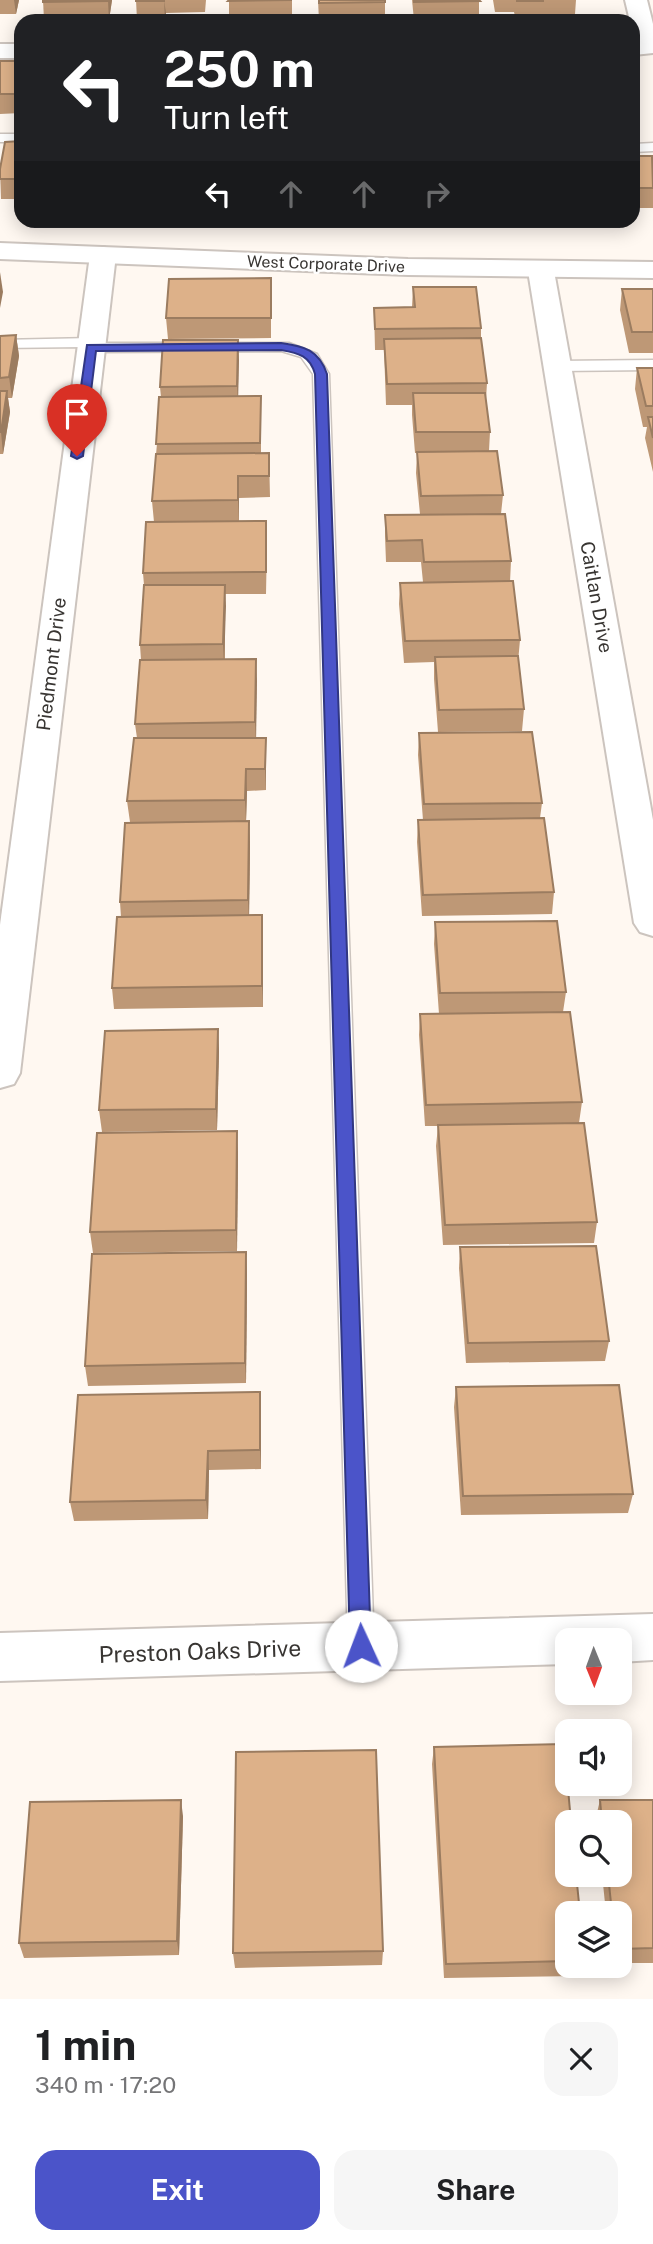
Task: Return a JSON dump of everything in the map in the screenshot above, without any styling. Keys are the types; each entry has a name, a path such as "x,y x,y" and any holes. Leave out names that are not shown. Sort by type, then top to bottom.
{"street":[{"path":"640,16 648,48 640,48"},
{"name":"West Corporate Drive","path":"0,251 541,271 653,270"},
{"name":"Piedmont Drive","path":"0,1073 103,255"},
{"name":"Caitlan Drive","path":"541,271 653,923"},
{"name":"Preston Oaks Drive","path":"632,1638 653,1637"},
{"name":"Preston Oaks Drive","path":"0,1657 555,1640"}],"lane":[{"path":"0,344 281,347 311,355 321,374 361,1646"},
{"path":"557,366 653,365"}],"building":[{"path":"108,0 108,1 43,2"},
{"path":"229,0 292,0 228,1"},
{"path":"319,0 385,0 385,2 319,3"},
{"path":"479,0 480,1 414,2"},
{"path":"0,61 14,61 14,94 0,94"},
{"path":"14,141 14,179 0,179 5,142"},
{"path":"640,156 652,156 653,188 640,188"},
{"path":"271,278 271,318 166,318 169,279"},
{"path":"413,287 476,287 481,328 375,329 374,308 415,307"},
{"path":"622,289 653,289 653,332 632,332"},
{"path":"16,335 9,377 0,378 0,336"},
{"path":"481,338 487,383 387,384 384,339"},
{"path":"163,340 238,340 237,386 160,387"},
{"path":"637,368 653,368 653,406 646,406"},
{"path":"0,391 7,391 1,432 0,432"},
{"path":"413,393 485,393 490,432 416,432"},
{"path":"261,396 260,443 156,444 159,397"},
{"path":"648,417 653,417 653,438"},
{"path":"497,451 503,495 421,496 417,452"},
{"path":"269,453 269,476 238,476 238,500 152,501 156,454"},
{"path":"505,514 511,561 424,562 422,540 387,541 385,515"},
{"path":"266,521 266,572 143,573 146,522"},
{"path":"513,581 520,640 405,641 400,583"},
{"path":"144,585 225,585 223,644 140,645"},
{"path":"518,656 524,709 439,710 435,657"},
{"path":"256,659 255,722 135,724 140,660"},
{"path":"532,732 542,803 424,804 419,733"},
{"path":"134,738 266,738 265,769 246,769 245,800 127,801"},
{"path":"544,818 554,892 423,895 418,820"},
{"path":"249,821 248,900 120,902 125,823"},
{"path":"262,915 262,986 112,988 117,917"},
{"path":"557,921 566,992 440,993 435,922"},
{"path":"570,1012 582,1102 426,1105 420,1014"},
{"path":"218,1029 216,1109 99,1110 105,1031"},
{"path":"584,1123 597,1222 445,1225 438,1125"},
{"path":"237,1131 236,1230 90,1232 97,1133"},
{"path":"596,1246 609,1341 468,1343 460,1247"},
{"path":"246,1252 245,1363 85,1366 92,1254"},
{"path":"619,1385 633,1494 463,1496 456,1387"},
{"path":"260,1392 260,1450 208,1451 206,1500 70,1502 78,1395"},
{"path":"555,1744 555,1796 569,1796 570,1810 555,1810 555,1887 577,1887 579,1901 555,1901 555,1961 446,1964 434,1747"},
{"path":"376,1750 383,1951 233,1953 236,1752"},
{"path":"181,1800 177,1941 19,1943 30,1802"},
{"path":"600,1800 653,1800 653,1948 632,1949 632,1901 611,1901 609,1887 632,1887 632,1810 601,1810"}],"route":[{"path":"77,456 91,348 281,347 298,349 311,355 318,363 321,374 361,1646"}]}
